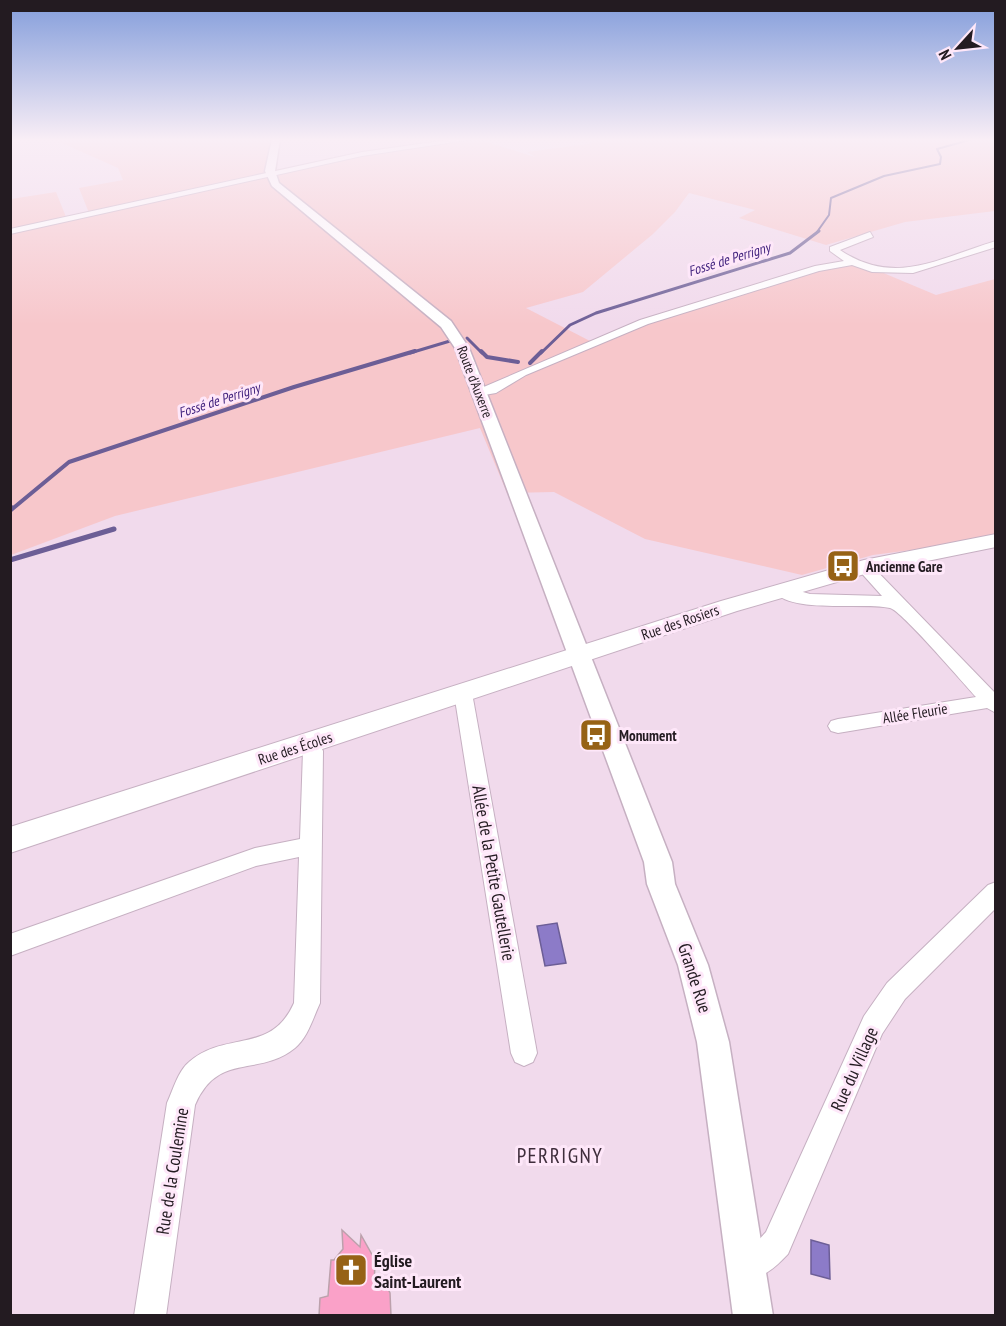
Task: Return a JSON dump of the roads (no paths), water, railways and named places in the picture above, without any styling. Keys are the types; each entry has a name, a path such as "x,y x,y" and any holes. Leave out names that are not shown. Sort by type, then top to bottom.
{"main road":[{"name":"Rue des Rosiers","path":"580,656 864,567 996,540"},
{"name":"Rue des Écoles","path":"10,840 580,656"}],"street":[{"path":"10,232 152,201"},
{"name":"Route d'Auxerre","path":"294,201 446,324 459,340 580,656"},
{"path":"870,235 833,249 855,262 891,273 908,273 996,244"},
{"path":"478,392 492,390 522,373 644,322 818,268 855,262"},
{"path":"864,567 993,704"},
{"path":"782,591 786,595 811,598 866,599 899,604"},
{"name":"Grande Rue","path":"580,656 658,862 661,884 703,999 713,1042 753,1316"},
{"name":"Allée de la Petite Gautellerie","path":"463,693 524,1053"},
{"name":"Allée Fleurie","path":"838,726 993,704"},
{"name":"Rue de la Coulemine","path":"150,1316 181,1103 197,1072 218,1059 255,1053 283,1042 301,1021 307,1002 313,751 309,744"},
{"path":"10,945 255,857 310,846"},
{"name":"Rue du Village","path":"746,1262 760,1261 777,1243 873,1024 896,991 996,892"}],"waterway":[{"name":"Fossé de Perrigny","path":"817,232 829,215 831,201"},
{"name":"Fossé de Perrigny","path":"541,353 570,325 596,313 790,253 819,231"},
{"name":"Fossé de Perrigny","path":"467,338 482,353"},
{"name":"Fossé de Perrigny","path":"410,353 450,341"},
{"name":"Fossé de Perrigny","path":"11,510 69,462 294,387 415,351"},
{"name":"Fossé de Perrigny","path":"481,351 487,357 518,362"},
{"name":"Fossé de Perrigny","path":"530,363 542,351"},
{"name":"Fossé de Perrigny","path":"10,560 114,529"}],"place":[{"name":"Ancienne Gare","path":"843,566"},
{"name":"Monument","path":"596,735"},
{"name":"Église Saint-Laurent","path":"351,1270"}],"district":[{"name":"PERRIGNY","path":"560,1155"}]}
